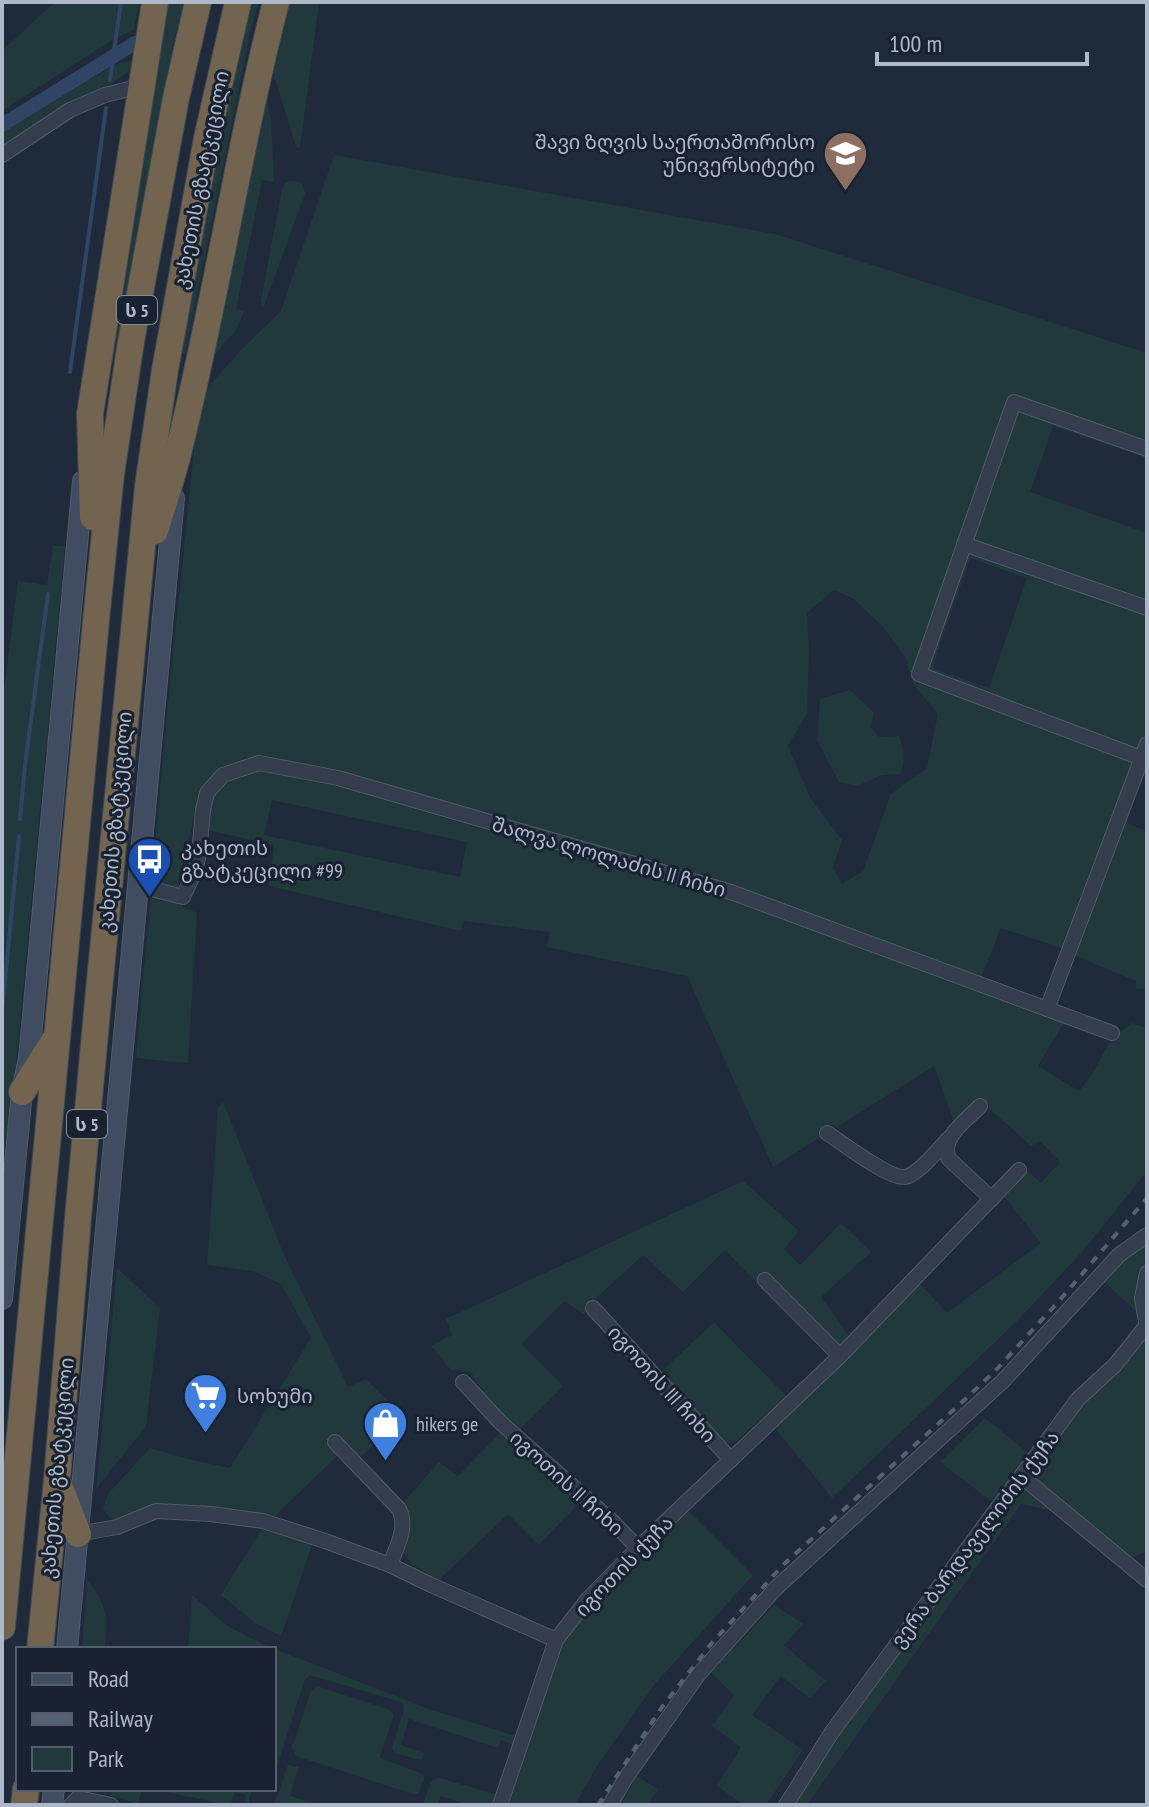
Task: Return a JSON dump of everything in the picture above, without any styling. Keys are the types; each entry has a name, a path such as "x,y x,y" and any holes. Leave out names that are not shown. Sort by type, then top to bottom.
{"highway":[{"path":"96,621 90,414 155,2"},
{"name":"კახეთის გზატკეცილი","path":"2,1627 111,474 131,342 176,98 198,2"},
{"name":"კახეთის გზატკეცილი","path":"40,1647 135,600 148,486 165,370 207,138 238,2"},
{"path":"135,600 178,452 212,301 247,118 276,2"},
{"path":"165,370 178,452"},
{"path":"22,1092 58,1034"},
{"path":"57,1479 78,1534"}],"street":[{"path":"2,155 70,110 105,95 141,86"},
{"path":"1141,758 919,674 1014,402 1147,449"},
{"path":"2,1299 22,1092 29,1058 90,414"},
{"name":"კახეთის გზატკეცილი","path":"67,1647 178,452"},
{"path":"964,544 1147,608"},
{"path":"1047,1009 1147,744"},
{"name":"შალვა ლოლაძის II ჩიხი","path":"138,889 152,889 183,897 197,863 207,793 223,775 259,763 338,778 731,892 1112,1033"},
{"path":"827,1133 890,1174 905,1177 914,1173 980,1106"},
{"path":"948,1139 945,1152 949,1159 992,1199"},
{"name":"იგოთის ქუჩა","path":"500,1805 556,1640 588,1599 840,1356 1019,1170"},
{"path":"610,1805 698,1675 776,1588 1003,1381 1119,1255 1147,1235"},
{"name":"ვერა ბარდაველიძის ქუჩა","path":"786,1805 832,1732 1078,1399 1115,1365 1146,1327 1142,1298 1147,1273"},
{"path":"765,1280 840,1356"},
{"name":"იგოთის III ჩიხი","path":"593,1308 731,1460"},
{"name":"იგოთის II ჩიხი","path":"463,1382 500,1422 638,1548"},
{"path":"335,1442 404,1518 402,1535 390,1565"},
{"path":"1021,1476 1147,1580"},
{"path":"78,1534 117,1527 156,1511 263,1521 390,1565 556,1640"},
{"path":"71,1805 78,1798 111,1805"}],"green space":[{"path":"55,2 139,2 134,29 2,111 2,51"},
{"path":"167,2 185,2 175,36 112,371"},
{"path":"246,2 259,2 185,354 177,351"},
{"path":"286,2 319,2 300,148 296,147 271,65"},
{"path":"132,60 129,71 114,82 2,150 2,133 114,65"},
{"path":"263,78 271,121 274,182 262,180 236,309 244,311 236,330 208,362"},
{"path":"334,155 775,234 1147,353 1147,447 1013,399 915,677 1136,760 1064,949 1001,928 980,980 765,899 340,770 258,758 202,788 173,902 197,913 188,1063 136,1058 166,723 202,394 281,311","holes":["834,590 854,599 883,627 906,658 913,684 938,714 927,768 891,794 863,871 842,884 833,867 842,840 811,799 788,746 807,713 807,613"]},
{"path":"285,182 303,184 305,194 263,308 261,300 282,189"},
{"path":"1018,407 1147,453 1147,458 1053,426 1030,492 1147,533 1147,605 971,542"},
{"path":"53,546 65,546 2,1210 2,706 18,581 47,585"},
{"path":"968,549 1147,611 1147,733 1139,754 925,671","holes":["970,558 1027,578 989,688 932,668"]},
{"path":"850,690 874,713 871,727 879,737 899,736 904,755 900,774 882,775 857,786 839,782 817,740 820,699"},
{"path":"262,769 313,779 489,831 727,895 1066,1019 1038,1066 1079,1091 1111,1040 1132,1023 1147,1028 1147,1171 1082,1252 1019,1319 832,1498 776,1429 919,1283 947,1313 1041,1243 1002,1194 1025,1169 1041,1183 1060,1162 1040,1141 1031,1146 981,1101 956,1127 934,1066 773,1167 687,976 547,947 550,932 464,921 461,931 269,886 274,845 207,830 216,794 228,782","holes":["272,800 467,842 460,877 264,835"]},
{"path":"1124,822 1147,831 1147,989 1136,989 1136,981 1074,955"},
{"path":"223,1102 284,1255 348,1387 366,1379 403,1416 358,1460 339,1454 275,1516 240,1509 174,1506 119,1520 110,1518 103,1509 108,1494 150,1448 230,1468 311,1338 281,1284 253,1271 207,1265 218,1108"},
{"path":"743,1181 799,1231 784,1249 800,1265 841,1223 871,1252 821,1297 849,1336 839,1346 765,1275 757,1283 725,1250 683,1292 643,1255 592,1302 584,1314 564,1301 521,1344 563,1386 517,1432 491,1404 471,1372 451,1370 431,1346 452,1335 446,1319"},
{"path":"1147,1241 1137,1293 1136,1311 1100,1278"},
{"path":"117,1268 160,1308 146,1426 96,1489"},
{"path":"714,1322 786,1396 736,1442 727,1443 659,1374"},
{"path":"1144,1339 1147,1340 1147,1551 1127,1560 1032,1475 1083,1401"},
{"path":"985,1418 1028,1453 991,1501 940,1462"},
{"path":"502,1431 582,1500 539,1545 508,1514 439,1580 411,1564 404,1553 402,1504 439,1462 458,1476"},
{"path":"1021,1488 1029,1488 1058,1512 1021,1504 807,1805 791,1805 833,1739"},
{"path":"689,1511 753,1575 654,1685 597,1766 575,1805 506,1805 565,1637 591,1604"},
{"path":"263,1527 313,1542 281,1636 255,1623 221,1595"},
{"path":"87,1580 105,1612 105,1647 82,1647"},
{"path":"192,1595 226,1625 270,1647 188,1647"},
{"path":"774,1605 803,1624 784,1645 826,1681 810,1698 781,1676 752,1715 803,1750 766,1805 744,1805 717,1786 741,1747 712,1726 734,1695 711,1673"},
{"path":"276,1649 429,1709 519,1737 516,1746 501,1740 498,1748 409,1719 401,1745 424,1753 421,1760 394,1753 392,1747 403,1714 401,1702 310,1675 305,1679 276,1769"},
{"path":"317,1686 390,1710 393,1718 380,1757 423,1774 418,1794 296,1756 292,1747 311,1691"},
{"path":"288,1765 299,1767 290,1796 319,1805 274,1805"},
{"path":"637,1776 658,1789 648,1805 620,1805"},
{"path":"438,1778 498,1795 494,1805 467,1805 441,1796 437,1805 423,1805 431,1782"},
{"path":"113,1791 141,1791 138,1804 110,1796"},
{"path":"162,1791 252,1791 248,1805 244,1805 246,1795 235,1792 231,1803 238,1805"}],"waterway":[{"path":"110,80 121,2"},
{"path":"2,125 135,43"},
{"path":"70,372 106,108"},
{"path":"20,819 48,594"},
{"path":"2,1012 19,836"}],"railway":[{"path":"598,1805 662,1707 711,1644 784,1564 996,1370 1147,1198"}],"place":[{"name":"შავი ზღვის საერთაშორისო უნივერსიტეტი","path":"846,192"},
{"name":"კახეთის გზატკეცილი #99","path":"150,898"},
{"name":"სოხუმი","path":"206,1435"},
{"name":"hikers ge","path":"385,1463"}]}
